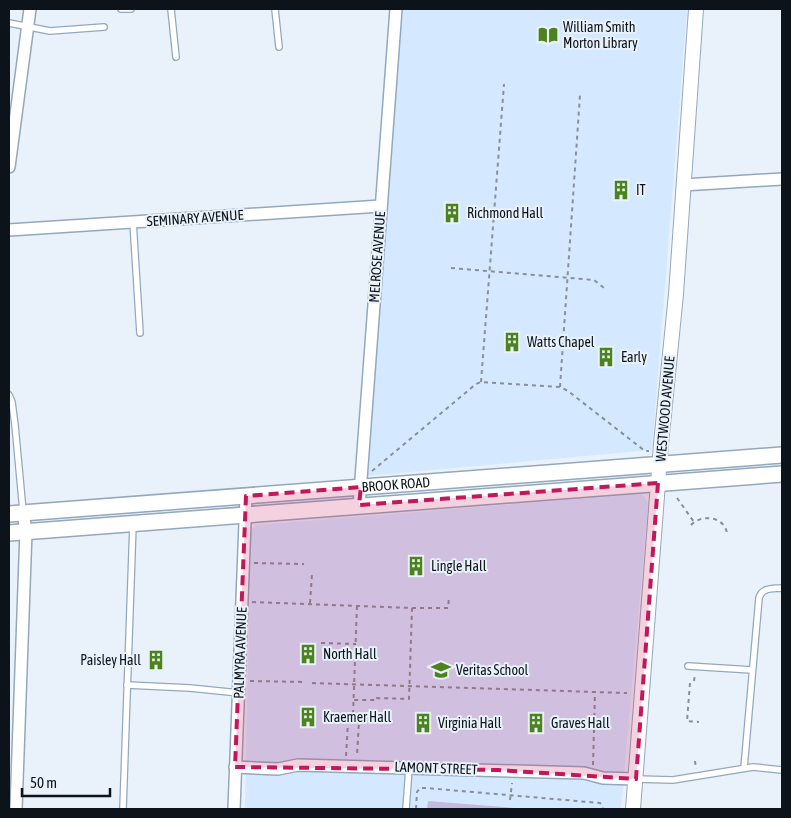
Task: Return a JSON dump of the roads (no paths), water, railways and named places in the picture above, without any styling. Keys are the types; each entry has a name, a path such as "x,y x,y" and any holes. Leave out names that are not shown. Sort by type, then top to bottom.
{"main road":[{"name":"BROOK ROAD","path":"16,514 782,455"},
{"name":"BROOK ROAD","path":"9,533 782,474"}],"street":[{"path":"9,167 30,9"},
{"name":"MELROSE AVENUE","path":"359,506 396,9"},
{"name":"WESTWOOD AVENUE","path":"633,809 658,483 676,294 696,9"},
{"path":"683,185 782,179"},
{"name":"SEMINARY AVENUE","path":"9,230 381,206"},
{"name":"PALMYRA AVENUE","path":"234,809 246,496"},
{"path":"16,514 26,531 16,809"},
{"name":"LAMONT STREET","path":"235,767 274,769 298,764 584,773 603,778 636,779"}],"lane":[{"path":"122,9 131,9"},
{"path":"171,9 176,58"},
{"path":"275,9 279,46"},
{"path":"9,23 50,31 104,27"},
{"path":"133,222 140,333"},
{"path":"9,395 12,402 15,425 16,514"},
{"path":"122,809 133,523"},
{"path":"744,768 758,598 766,589 782,588"},
{"path":"688,666 752,670"},
{"path":"127,685 239,693"},
{"path":"406,809 409,768"},
{"path":"636,779 673,780 744,768 782,770"}],"place":[{"name":"William Smith Morton Library","path":"548,35"},
{"name":"IT","path":"621,190"},
{"name":"Richmond Hall","path":"452,213"},
{"name":"Watts Chapel","path":"512,342"},
{"name":"Early","path":"606,357"},
{"name":"Lingle Hall","path":"416,566"},
{"name":"North Hall","path":"308,654"},
{"name":"Paisley Hall","path":"156,660"},
{"name":"Veritas School","path":"441,670"},
{"name":"Kraemer Hall","path":"308,717"},
{"name":"Virginia Hall","path":"423,723"},
{"name":"Graves Hall","path":"536,723"}]}
